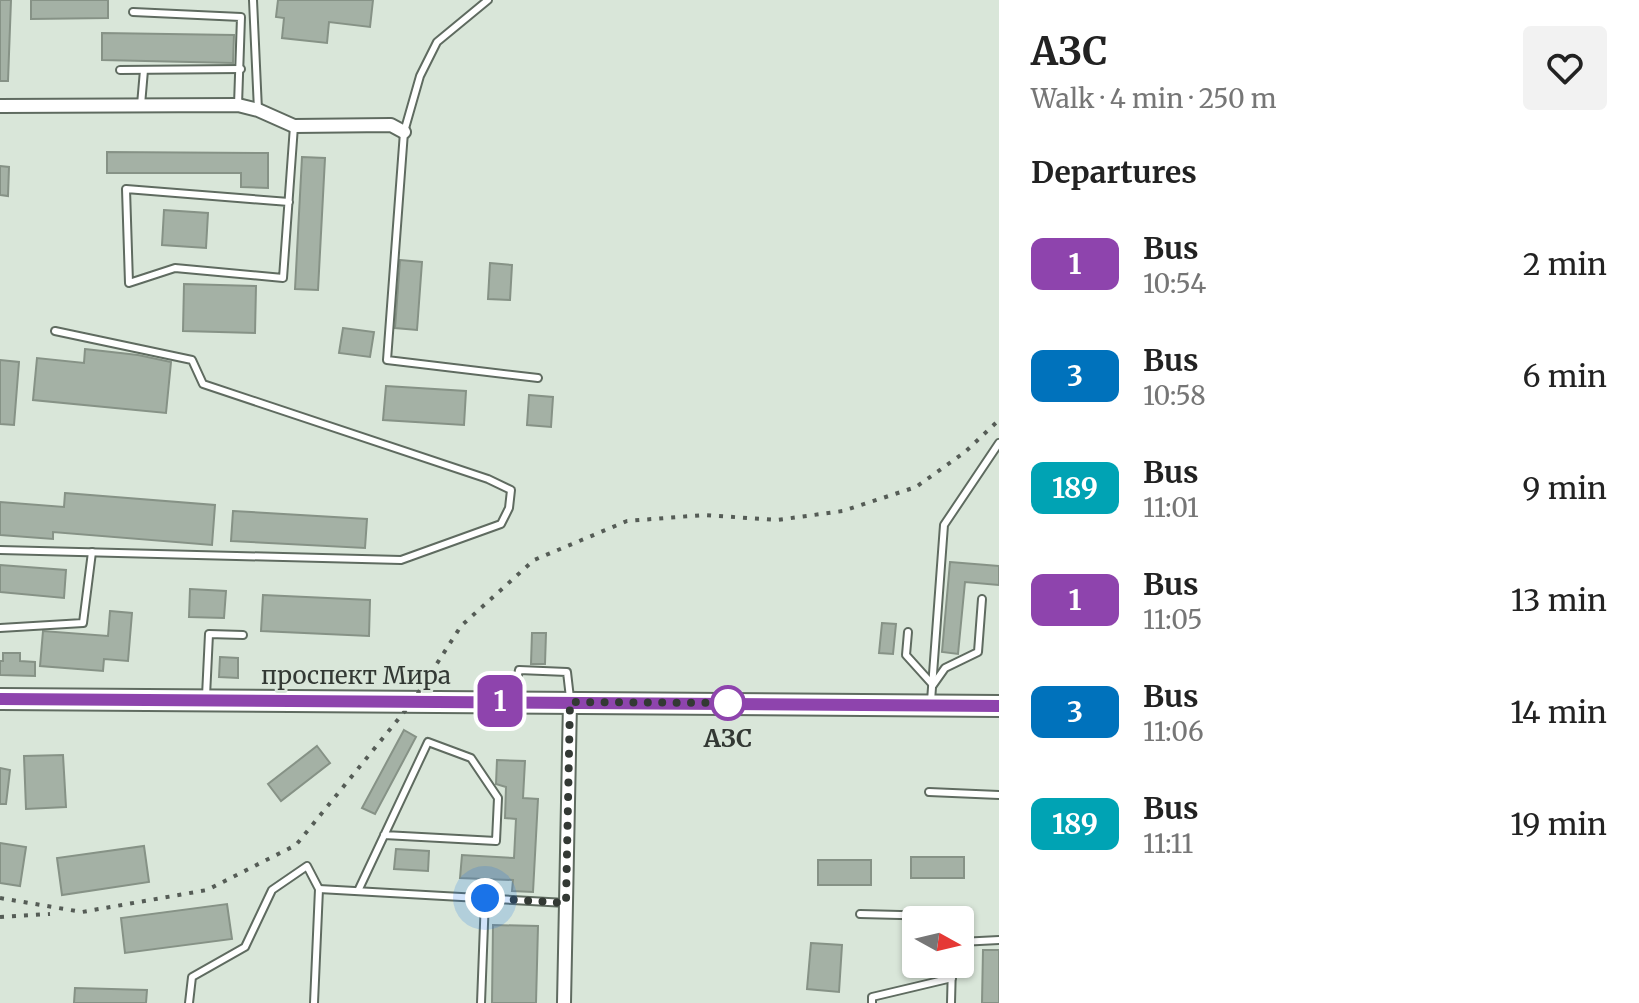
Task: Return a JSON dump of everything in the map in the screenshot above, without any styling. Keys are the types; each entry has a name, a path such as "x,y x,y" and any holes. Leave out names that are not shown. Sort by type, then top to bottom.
{"main road":[{"name":"проспект Мира","path":"0,699 206,700 514,693 570,702 932,695 999,706"}],"street":[{"path":"0,106 238,105 294,126 391,125 404,132"},
{"path":"564,1003 570,702"}],"lane":[{"path":"246,0 253,4 258,110"},
{"path":"488,0 437,42 420,76 404,132 387,360 538,378"},
{"path":"133,12 241,17 238,105"},
{"path":"120,70 241,69"},
{"path":"141,105 144,70"},
{"path":"289,202 126,189 129,283 175,268 283,278 289,202 294,126"},
{"path":"0,550 401,560 501,524 509,508 511,490 488,479 203,384 192,360 55,331"},
{"path":"932,695 944,525 999,443"},
{"path":"0,628 83,623 92,552"},
{"path":"932,695 945,668 978,652 982,599"},
{"path":"908,632 906,655 932,695"},
{"path":"206,700 209,634 243,635"},
{"path":"514,693 519,670 567,672 570,702"},
{"path":"358,891 384,835 428,742 471,758 498,798 496,841 384,835"},
{"path":"929,792 999,795"},
{"path":"189,1003 192,977 245,947 272,890 307,866 319,889 314,1003"},
{"path":"319,889 566,903"},
{"path":"481,1003 485,898"},
{"path":"860,914 902,915"},
{"path":"974,941 999,940"},
{"path":"872,1003 872,997 952,978 951,1003"}],"path":[{"path":"494,685 514,693"}],"building":[{"path":"0,0 11,0 8,81 0,81"},
{"path":"31,0 108,0 108,18 31,19"},
{"path":"278,0 373,0 370,27 329,22 327,43 282,38 284,18 276,17"},
{"path":"102,33 234,35 233,63 102,60"},
{"path":"107,152 268,153 268,188 241,187 241,173 107,173"},
{"path":"302,157 325,158 318,290 295,289"},
{"path":"0,166 9,167 8,196 0,195"},
{"path":"164,210 208,213 206,248 162,245"},
{"path":"400,260 422,262 417,330 395,328"},
{"path":"490,263 512,265 510,300 488,299"},
{"path":"184,284 256,286 255,333 183,331"},
{"path":"343,328 374,332 370,357 339,353"},
{"path":"85,349 171,362 166,413 33,400 37,358 84,363"},
{"path":"0,360 19,362 14,425 0,424"},
{"path":"386,386 466,391 464,425 383,420"},
{"path":"529,395 553,397 551,427 527,425"},
{"path":"65,493 215,505 212,545 53,532 53,539 0,535 0,502 64,507"},
{"path":"233,511 367,519 365,548 231,541"},
{"path":"950,562 999,566 999,585 965,582 958,654 942,652"},
{"path":"0,565 66,570 64,598 0,592"},
{"path":"190,589 226,591 224,618 189,617"},
{"path":"263,595 370,600 369,636 261,631"},
{"path":"110,611 132,613 128,661 104,659 103,671 40,666 43,631 108,636"},
{"path":"882,623 896,624 893,654 879,653"},
{"path":"532,633 546,633 545,664 531,664"},
{"path":"3,653 20,653 20,661 35,662 35,676 0,675"},
{"path":"220,657 238,658 238,678 219,677"},
{"path":"404,730 416,737 375,814 362,808"},
{"path":"317,746 330,763 281,801 268,784"},
{"path":"63,755 66,807 26,809 24,756"},
{"path":"497,760 525,761 523,798 538,799 533,892 512,891 513,880 460,878 462,855 514,858 516,819 505,818 506,787 496,784"},
{"path":"0,768 10,770 6,804 0,804"},
{"path":"0,843 26,847 20,886 0,883"},
{"path":"144,846 149,882 62,895 57,858"},
{"path":"396,849 429,851 428,871 394,869"},
{"path":"911,857 964,857 964,878 911,878"},
{"path":"818,860 871,860 871,885 818,885"},
{"path":"227,904 232,939 125,953 121,918"},
{"path":"493,925 538,926 536,1003 492,1003"},
{"path":"811,943 842,945 839,992 807,989"},
{"path":"983,950 999,950 999,1003 982,1003"},
{"path":"75,988 147,990 146,1003 74,1003"}],"railway":[{"path":"0,898 82,912 207,890 296,845 413,701 461,626 534,560 627,521 704,515 777,520 843,511 916,487 965,452 999,420"},
{"path":"0,917 50,914"}],"bus line":[{"name":"1","path":"0,699 999,706"}],"place":[{"name":"АЗС","path":"728,703"}],"route":[{"path":"485,898 566,903 570,702 728,703"}]}
